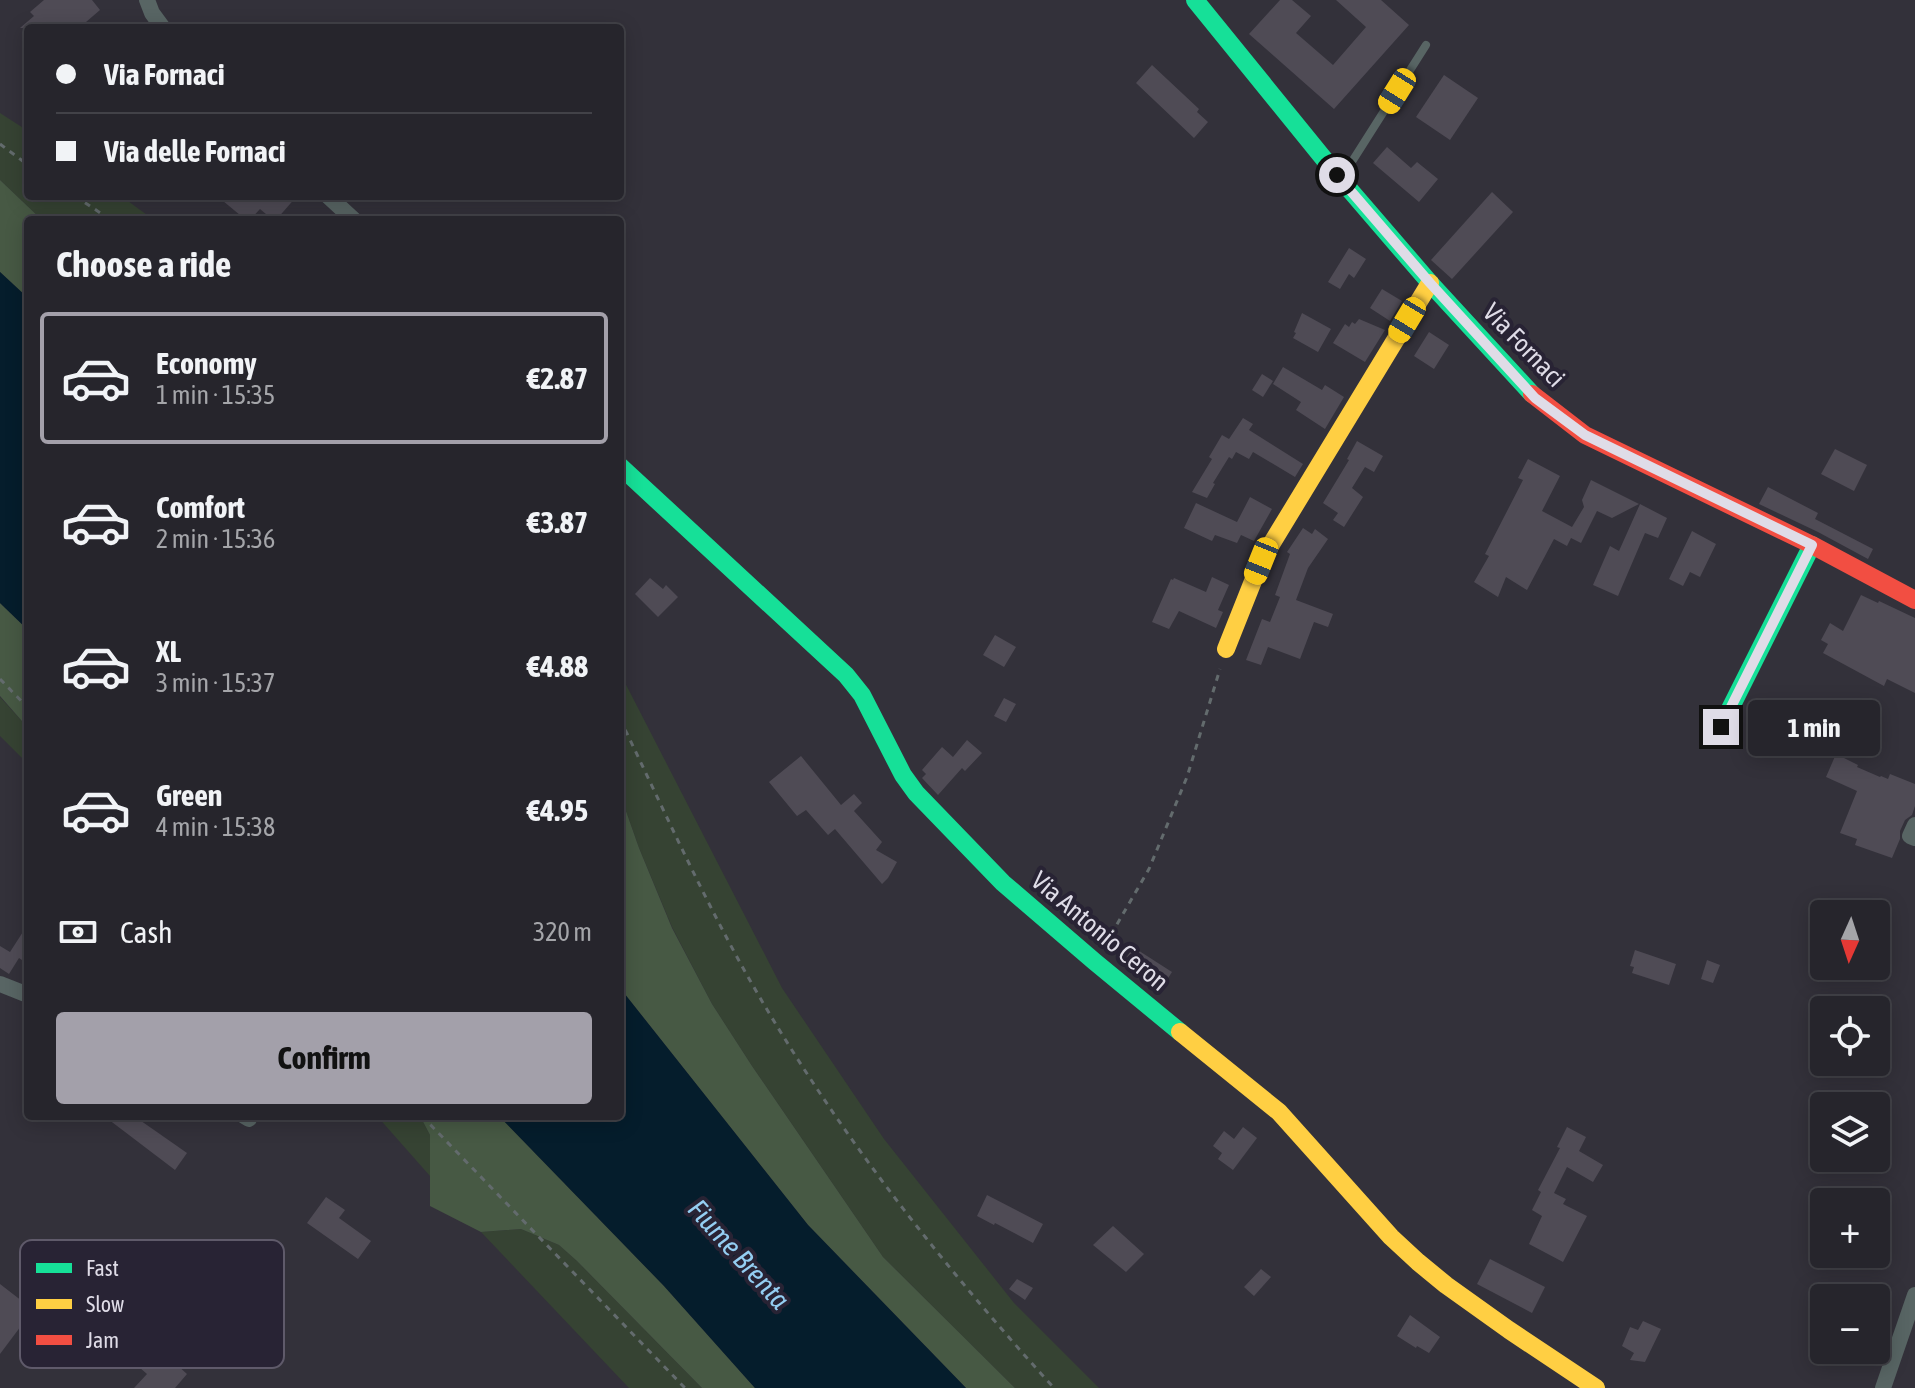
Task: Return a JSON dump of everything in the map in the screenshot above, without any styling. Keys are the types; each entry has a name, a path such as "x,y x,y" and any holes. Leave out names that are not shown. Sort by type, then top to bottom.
{"street":[{"path":"147,0 160,24"},
{"name":"Via Fornaci","path":"1195,0 1337,175 1535,398 1585,435 1812,545 1915,600"},
{"path":"332,200 350,216"},
{"path":"1226,649 1261,561 1430,283"},
{"name":"Via Antonio Ceron","path":"624,470 846,675 862,695 903,775 916,793 1003,883 1279,1112 1391,1237 1418,1262 1496,1321 1596,1388"},
{"path":"1721,727 1812,545"},
{"path":"1915,825 1910,836 1915,838"},
{"path":"0,984 24,993"},
{"path":"1883,1388 1915,1295"}],"lane":[{"path":"1337,175 1353,160 1426,45"}],"path":[{"path":"0,144 24,162"},
{"path":"81,200 105,216"},
{"path":"1095,962 1149,869 1182,790 1226,649"},
{"path":"0,679 24,704"},
{"path":"624,727 719,923 759,997 859,1150 925,1239 996,1325 1054,1388"},
{"path":"426,1120 685,1388"}],"green space":[{"path":"0,113 24,128 24,200 126,200 148,216 38,216 0,180"},
{"path":"0,180 38,216 24,216 24,294 0,272"},
{"path":"0,603 24,626 24,723 0,696"},
{"path":"624,681 782,988 884,1139 1014,1303 1099,1388 1015,1388 883,1257 712,1004 672,927 624,805"},
{"path":"0,697 24,724 24,760 0,736"},
{"path":"624,805 672,928 712,1004 752,1066 883,1257 1015,1388 966,1388 808,1225 624,993"},
{"path":"381,1120 422,1120 430,1135 430,1176"},
{"path":"422,1120 503,1120 664,1286 755,1388 702,1388 559,1245 521,1229 481,1232 430,1206 430,1135"},
{"path":"521,1229 559,1245 702,1388 629,1388 481,1232"}],"water":[{"path":"0,272 24,294 24,626 0,603"},
{"name":"Fiume Brenta","path":"624,993 808,1225 966,1388 755,1388 664,1286 503,1120 624,1120"}],"building":[{"path":"44,0 92,0 100,10 84,24 25,24 34,16 30,12"},
{"path":"1280,0 1292,0 1311,16 1296,33 1333,65 1366,27 1336,0 1381,0 1409,25 1334,109 1249,34"},
{"path":"1152,65 1199,109 1197,112 1208,122 1194,138 1136,83"},
{"path":"1444,75 1478,98 1450,140 1416,117"},
{"path":"1387,147 1411,168 1417,162 1438,179 1419,202 1373,163"},
{"path":"1492,192 1513,212 1452,279 1431,260"},
{"path":"222,200 294,200 280,216 268,216 260,209 254,216 241,216"},
{"path":"1349,248 1366,259 1354,278 1349,274 1340,289 1328,282"},
{"path":"1382,289 1402,301 1390,321 1370,308"},
{"path":"1302,313 1331,329 1318,352 1293,338"},
{"path":"1359,319 1385,330 1365,362 1333,343 1345,324 1349,327"},
{"path":"1429,332 1449,345 1434,369 1414,356"},
{"path":"1283,367 1322,390 1325,385 1344,397 1325,429 1296,410 1301,402 1273,384"},
{"path":"1262,374 1273,381 1263,397 1252,390"},
{"path":"1243,418 1253,424 1249,430 1303,464 1295,477 1253,452 1249,459 1236,452 1232,459 1229,457 1207,498 1192,492 1222,435 1229,439"},
{"path":"1357,441 1383,456 1374,472 1365,467 1352,488 1363,497 1344,527 1333,520 1338,513 1323,503"},
{"path":"1835,449 1867,465 1854,491 1821,474"},
{"path":"1528,459 1560,476 1542,511 1572,527 1584,507 1582,500 1591,480 1639,504 1612,518 1597,511 1581,543 1571,538 1567,546 1554,539 1527,590 1506,577 1498,597 1474,582 1523,480 1518,478"},
{"path":"1768,487 1818,513 1815,519 1873,549 1868,559 1759,504"},
{"path":"1250,497 1272,509 1254,541 1241,535 1237,543 1215,535 1212,541 1184,528 1196,503 1237,522"},
{"path":"1640,504 1667,518 1658,538 1645,533 1618,596 1593,585 1610,546 1619,551"},
{"path":"1303,528 1312,534 1315,529 1328,539 1308,568 1296,600 1333,614 1328,627 1314,622 1300,659 1268,647 1261,665 1246,660 1262,619 1270,622 1280,597 1275,595 1290,554 1287,552"},
{"path":"1692,531 1716,544 1700,577 1690,572 1683,586 1669,579"},
{"path":"1212,577 1229,585 1218,610 1223,612 1216,628 1179,611 1169,629 1152,622 1171,579 1206,592"},
{"path":"650,578 663,589 666,585 678,597 658,617 635,594"},
{"path":"1861,595 1915,618 1915,693 1887,679 1884,686 1823,653 1828,644 1821,640 1830,623 1843,631"},
{"path":"995,635 1016,647 1004,667 983,655"},
{"path":"1004,698 1016,704 1006,722 994,716"},
{"path":"967,740 982,753 965,771 962,768 938,795 922,778 926,774 922,770 942,747 953,757"},
{"path":"1836,754 1880,777 1888,779 1890,774 1915,784 1915,806 1900,831 1892,858 1855,845 1857,839 1840,833 1857,791 1826,777"},
{"path":"801,756 841,805 854,794 862,803 854,811 882,842 876,850 897,862 882,884 835,829 828,835 806,810 797,816 769,782"},
{"path":"24,930 24,961 19,958 9,974 0,968 0,946 10,952"},
{"path":"1133,947 1172,972 1161,989 1122,965"},
{"path":"1635,950 1676,964 1669,985 1632,973 1634,967 1630,966"},
{"path":"1707,960 1720,965 1713,983 1701,979"},
{"path":"109,1120 140,1120 187,1153 175,1170"},
{"path":"1243,1127 1257,1138 1233,1170 1218,1159 1222,1153 1213,1146 1224,1131 1234,1139"},
{"path":"1567,1127 1586,1137 1579,1151 1603,1165 1593,1182 1567,1167 1554,1193 1566,1199 1563,1204 1587,1216 1563,1262 1529,1244 1542,1216 1532,1210 1541,1192 1538,1190 1560,1148 1557,1147"},
{"path":"987,1195 1043,1224 1033,1243 977,1216"},
{"path":"326,1197 345,1210 339,1218 371,1241 358,1259 307,1223"},
{"path":"1113,1226 1144,1254 1126,1272 1093,1245"},
{"path":"1490,1259 1545,1287 1532,1313 1477,1284"},
{"path":"1261,1269 1271,1277 1254,1296 1244,1287"},
{"path":"1017,1279 1033,1288 1025,1300 1009,1289"},
{"path":"0,1284 20,1299 20,1327 0,1354"},
{"path":"1410,1315 1440,1337 1429,1353 1397,1336"},
{"path":"1643,1321 1661,1329 1645,1362 1630,1360 1634,1353 1622,1346 1630,1327 1638,1330"},
{"path":"140,1368 180,1368 187,1374 175,1388 134,1388 147,1374"}],"traffic: fast":[{"path":"1195,0 1337,175 1532,394"},
{"path":"624,470 846,675 862,695 903,775 916,793 1003,883 1180,1032"},
{"path":"1721,727 1812,545"}],"traffic: slow":[{"path":"1226,649 1261,561 1430,283"},
{"path":"1180,1032 1279,1112 1391,1237 1418,1262 1509,1330 1596,1388"}],"traffic: jam":[{"path":"1532,394 1585,435 1812,545 1915,600"}],"route":[{"path":"1337,175 1535,398 1585,435 1812,545 1721,727"}]}
